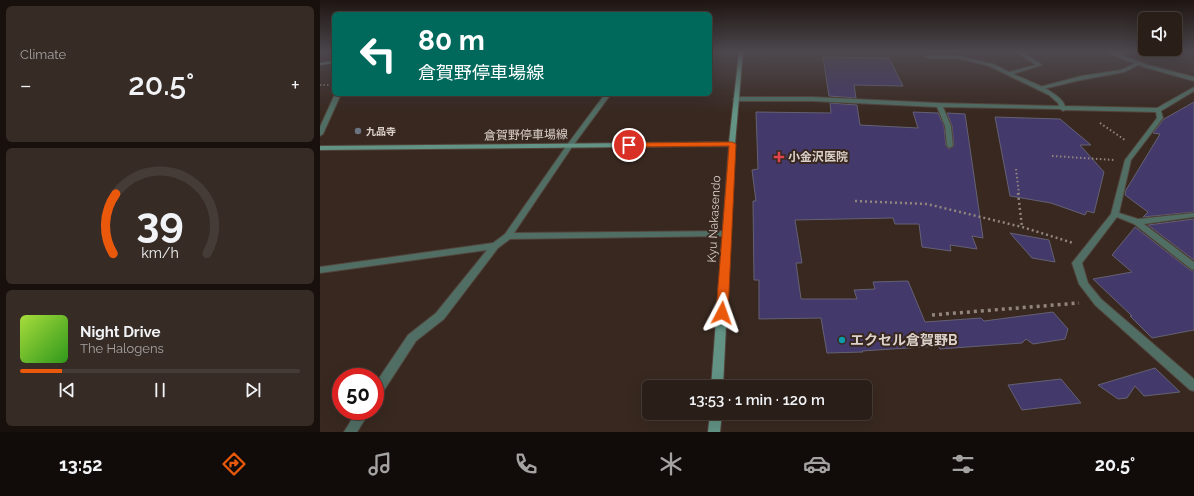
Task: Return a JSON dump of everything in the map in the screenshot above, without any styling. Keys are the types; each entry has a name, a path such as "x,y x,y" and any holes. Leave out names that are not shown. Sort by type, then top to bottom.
{"main road":[{"name":"Kyu Nakasendo","path":"717,380 732,144 739,72"},
{"name":"倉賀野停車場線","path":"320,148 732,144"},
{"path":"714,432 715,420"}],"street":[{"path":"1039,88 1081,78 1115,72"},
{"path":"1171,72 1194,79"},
{"path":"1010,73 1051,94 1061,102 1063,109"},
{"path":"736,99 812,99 1063,109 1158,110 1194,89"},
{"path":"320,134 337,96"},
{"path":"384,380 412,338 440,316 495,246 508,236 569,146 606,96"},
{"path":"938,105 948,126 950,146"},
{"path":"1158,110 1160,118 1128,161 1115,214 1077,263 1084,284 1098,302 1194,386"},
{"path":"1115,214 1137,222 1194,267"},
{"path":"1137,222 1194,215"},
{"path":"508,236 727,234"},
{"path":"320,270 495,246"},
{"path":"350,432 358,420"}],"path":[{"path":"320,85 332,84"},
{"path":"1081,109 1116,135 1138,148"},
{"path":"1052,156 1128,161"},
{"path":"1016,169 1022,227"},
{"path":"855,201 927,204 1022,227 1089,247"},
{"path":"932,315 1098,302"}],"building":[{"path":"825,72 896,72 903,86 854,85 856,98 829,96"},
{"path":"1194,102 1194,212 1143,217 1148,212 1125,195 1126,190 1160,134 1153,133 1164,119"},
{"path":"830,103 857,105 860,125 918,128 913,112 938,113 944,126 946,146 949,149 954,146 952,126 947,113 965,114 983,238 972,236 977,249 950,245 951,251 922,247 919,224 895,224 893,218 795,220 802,263 796,263 801,299 857,299 854,290 875,289 873,282 908,281 925,322 981,318 984,321 1053,312 1068,329 1065,339 1033,344 1026,339 1022,343 940,349 938,346 862,351 863,352 827,353 821,318 759,319 759,280 754,280 753,201 756,201 752,170 758,169 756,112 831,113"},
{"path":"995,117 1060,119 1091,145 1080,145 1104,172 1094,213 1087,211 1085,215 1051,203 1010,196"},
{"path":"1194,219 1194,260 1148,225"},
{"path":"1135,227 1190,270 1194,271 1194,330 1152,338 1130,316 1132,316 1093,279 1132,272 1112,255"},
{"path":"1010,233 1049,240 1055,262 1032,258"},
{"path":"1155,368 1180,392 1144,396 1135,386 1127,398 1118,399 1098,385"},
{"path":"1061,379 1081,403 1022,410 1008,385"}],"place":[{"name":"九品寺","path":"358,131"},
{"name":"小金沢医院","path":"779,157"},
{"name":"エクセル倉賀野B","path":"842,340"}],"route":[{"path":"629,145 732,144 722,313"}]}
